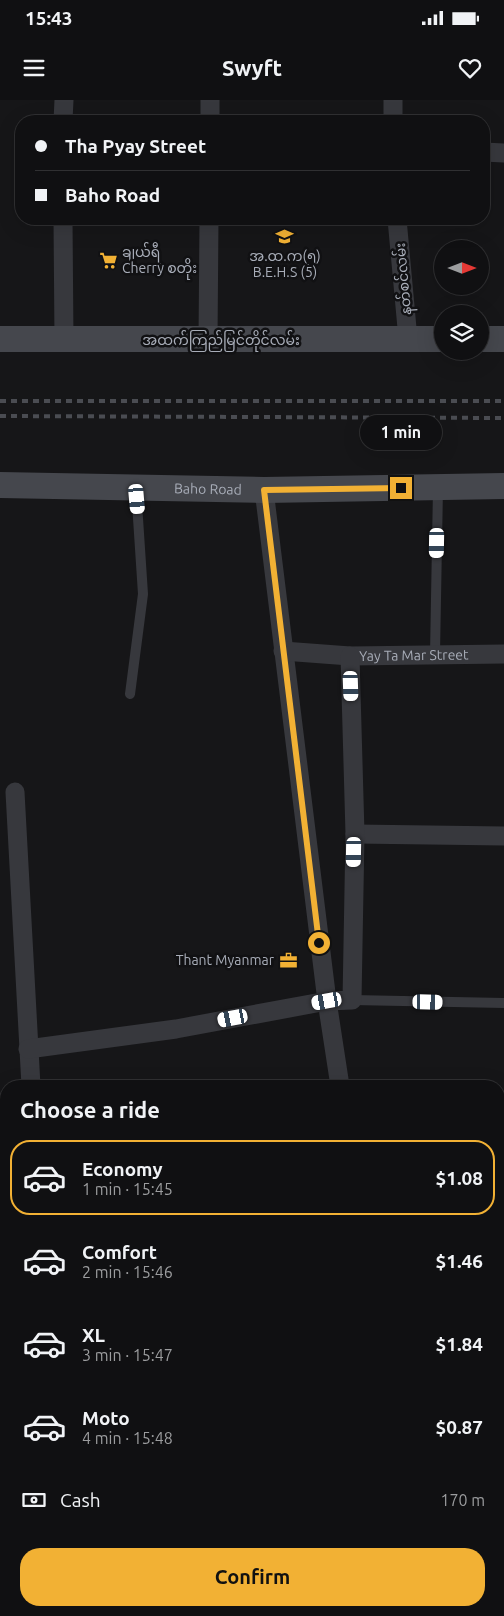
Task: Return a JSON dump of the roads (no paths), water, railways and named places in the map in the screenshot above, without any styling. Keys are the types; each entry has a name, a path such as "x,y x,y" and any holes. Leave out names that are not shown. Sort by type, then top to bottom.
{"main road":[{"name":"အထက်ကြည်မြင်တိုင်လမ်း","path":"0,339 208,341 434,339"},
{"path":"489,339 504,339"},
{"name":"Baho Road","path":"0,485 264,490 504,486"}],"street":[{"path":"63,115 64,100"},
{"path":"210,100 210,115"},
{"path":"393,100 393,115"},
{"path":"490,152 504,153"},
{"path":"63,225 64,340"},
{"path":"208,341 209,225"},
{"name":"နတ်စင်လမ်း","path":"398,225 408,338"},
{"path":"264,490 327,1001 339,1080"},
{"path":"283,651 350,656"},
{"name":"Yay Ta Mar Street","path":"352,1000 355,834 350,656 504,654"},
{"path":"15,792 31,1080"},
{"path":"355,834 504,836"},
{"path":"28,1049 176,1029 327,1001 352,1000"}],"lane":[{"path":"130,694 143,594 136,487"},
{"path":"435,654 438,487"},
{"path":"352,1000 504,1003"}],"railway":[{"path":"0,401 504,401"},
{"path":"0,416 504,418"}],"place":[{"name":"အ.ထ.က(၅) B.E.H.S (5)","path":"285,236"},
{"name":"ချယ်ရီ Cherry စတိုး","path":"108,260"},
{"name":"Thant Myanmar","path":"288,960"}]}
